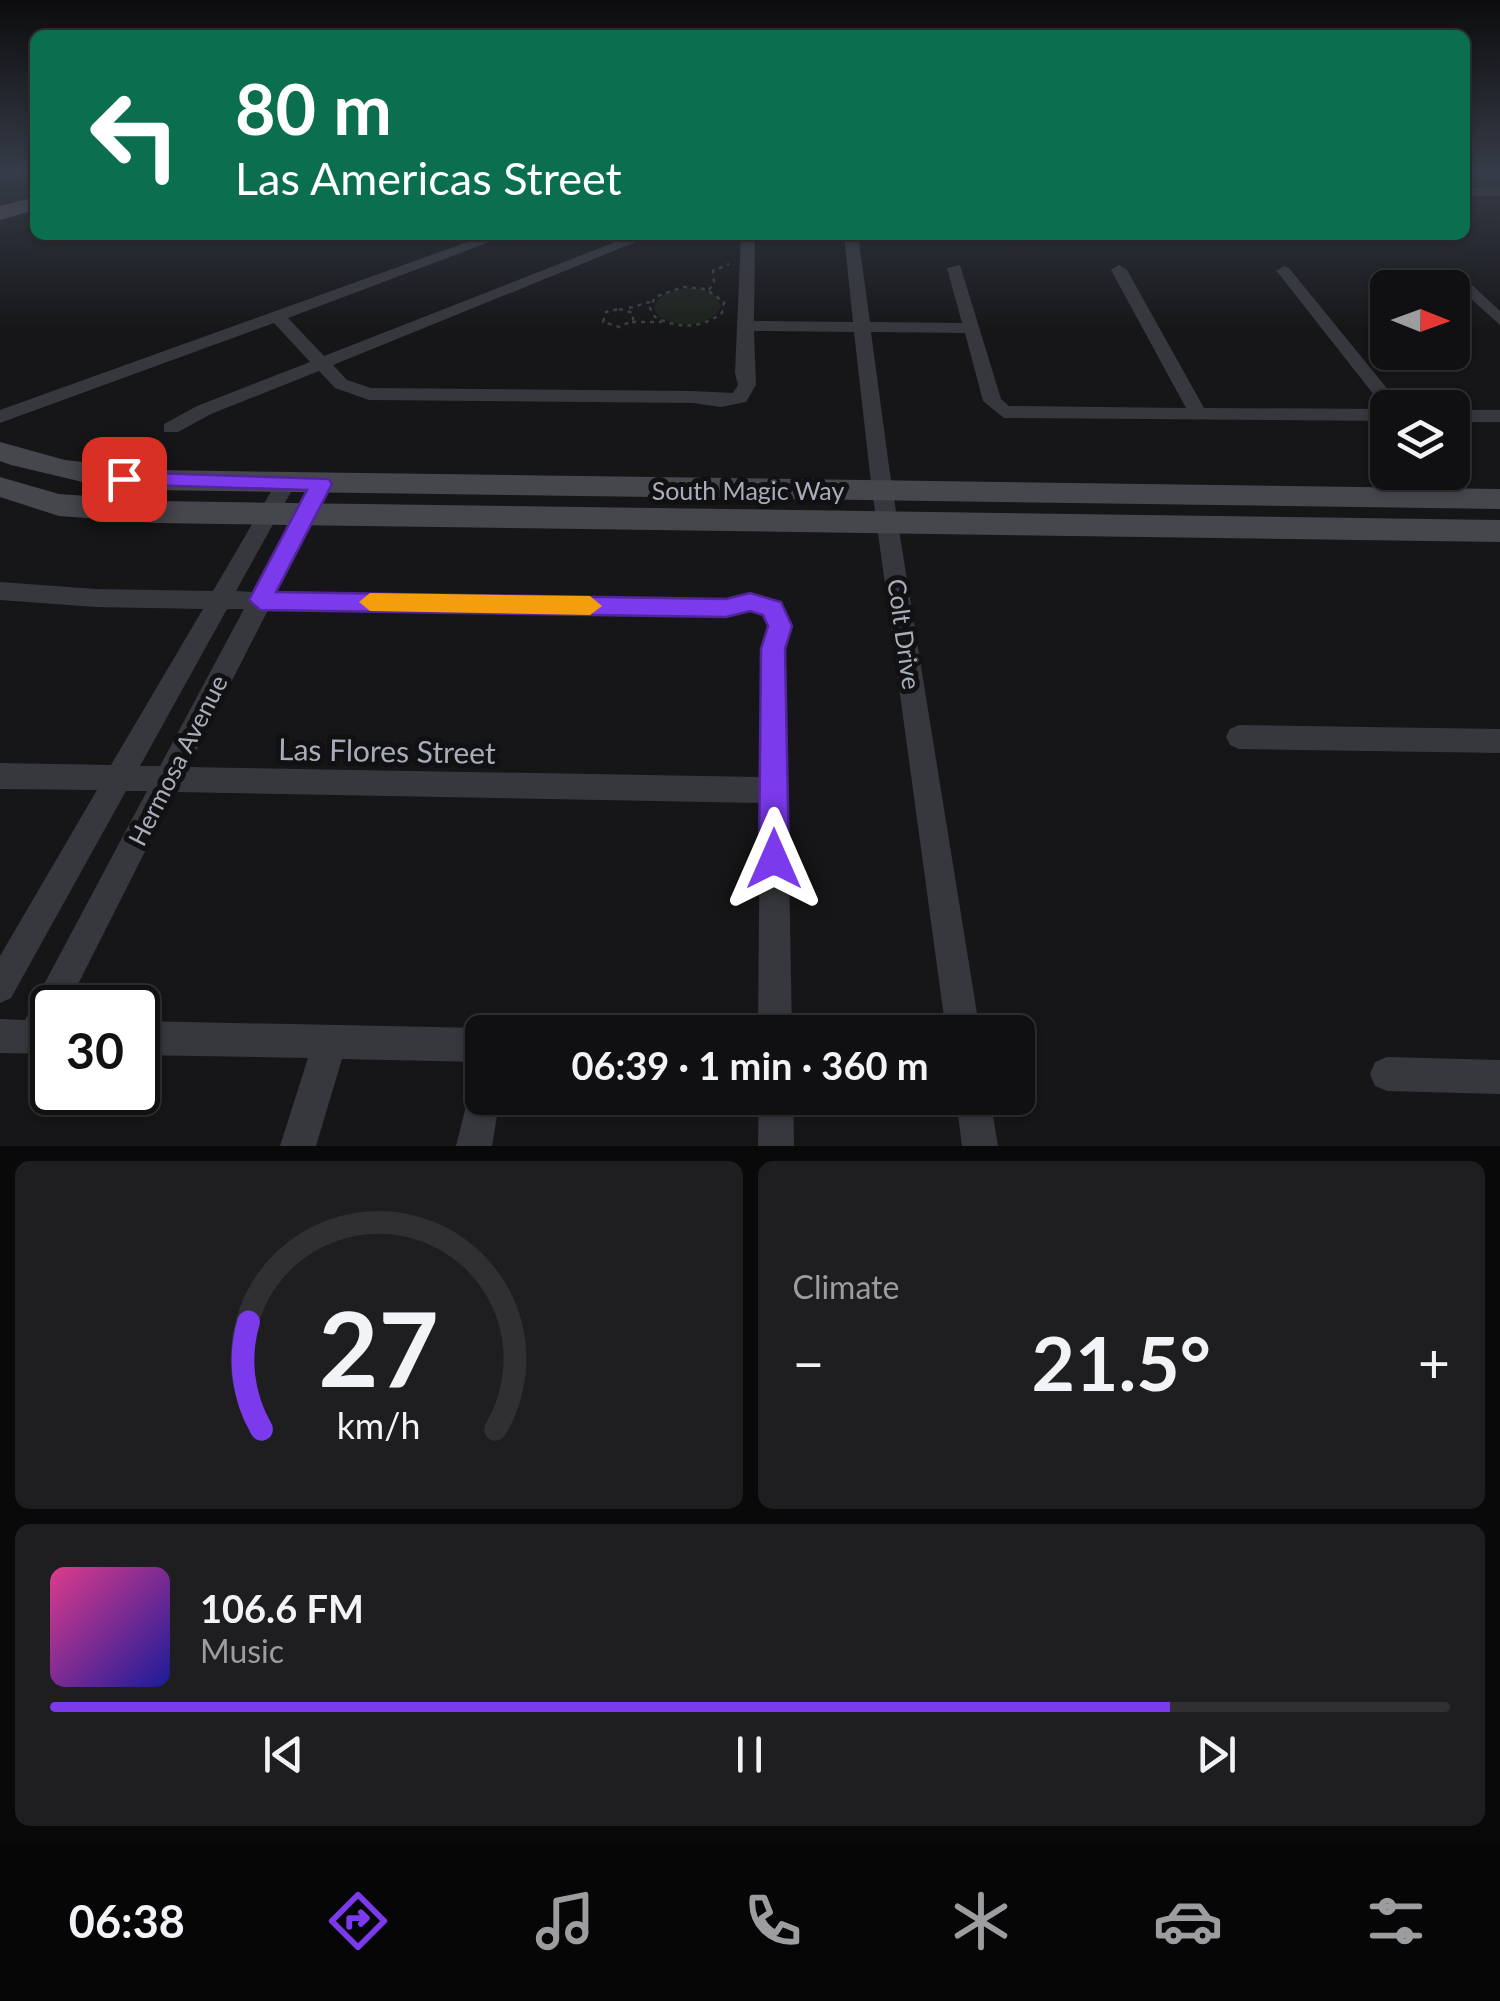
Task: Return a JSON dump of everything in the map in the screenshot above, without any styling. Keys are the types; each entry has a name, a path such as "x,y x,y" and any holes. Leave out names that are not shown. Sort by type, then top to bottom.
{"street":[{"path":"0,417 487,240"},
{"path":"171,428 204,410 633,240"},
{"path":"277,316 341,384 370,394 694,397 721,401 740,398 748,385 737,322 747,240"},
{"name":"Colt Drive","path":"851,240 885,506 960,1015"},
{"path":"955,268 992,401 1004,412 1370,415"},
{"path":"1120,270 1198,412"},
{"path":"1284,272 1379,390"},
{"path":"1470,292 1500,320"},
{"path":"737,322 972,328"},
{"path":"1470,416 1499,417"},
{"name":"South Magic Way","path":"0,451 50,468 124,479 286,482 1500,531"},
{"name":"Hermosa Avenue","path":"0,987 286,482"},
{"name":"Hermosa Avenue","path":"29,1036 321,484"},
{"name":"South Magic Way","path":"0,488 100,510 304,514 1500,500"},
{"path":"0,592 218,600 726,608 750,602 772,608 780,626 773,649 775,1015"},
{"path":"1239,736 1500,741"},
{"name":"Las Flores Street","path":"0,776 774,790"},
{"path":"160,1038 465,1045"},
{"path":"298,1146 330,1042"},
{"path":"1387,1074 1500,1077"},
{"path":"474,1146 480,1115"},
{"path":"776,1115 776,1146"},
{"path":"975,1115 980,1146"}],"path":[{"path":"708,290 714,282 712,271 733,264"},
{"path":"716,318 724,302 708,290 676,288 626,310 606,312 603,322 620,326 663,322 690,326 716,318 737,322"},
{"path":"653,300 651,312 663,322"},
{"path":"626,310 634,317 632,322"}],"shaded area":[{"path":"691,288 714,295 721,307 700,323 674,323 658,316 654,308 660,298"}],"slow traffic":[{"path":"370,602 590,606"}],"route":[{"path":"124,479 321,484 260,600 726,608 750,602 772,608 780,626 773,649 774,859"}]}
